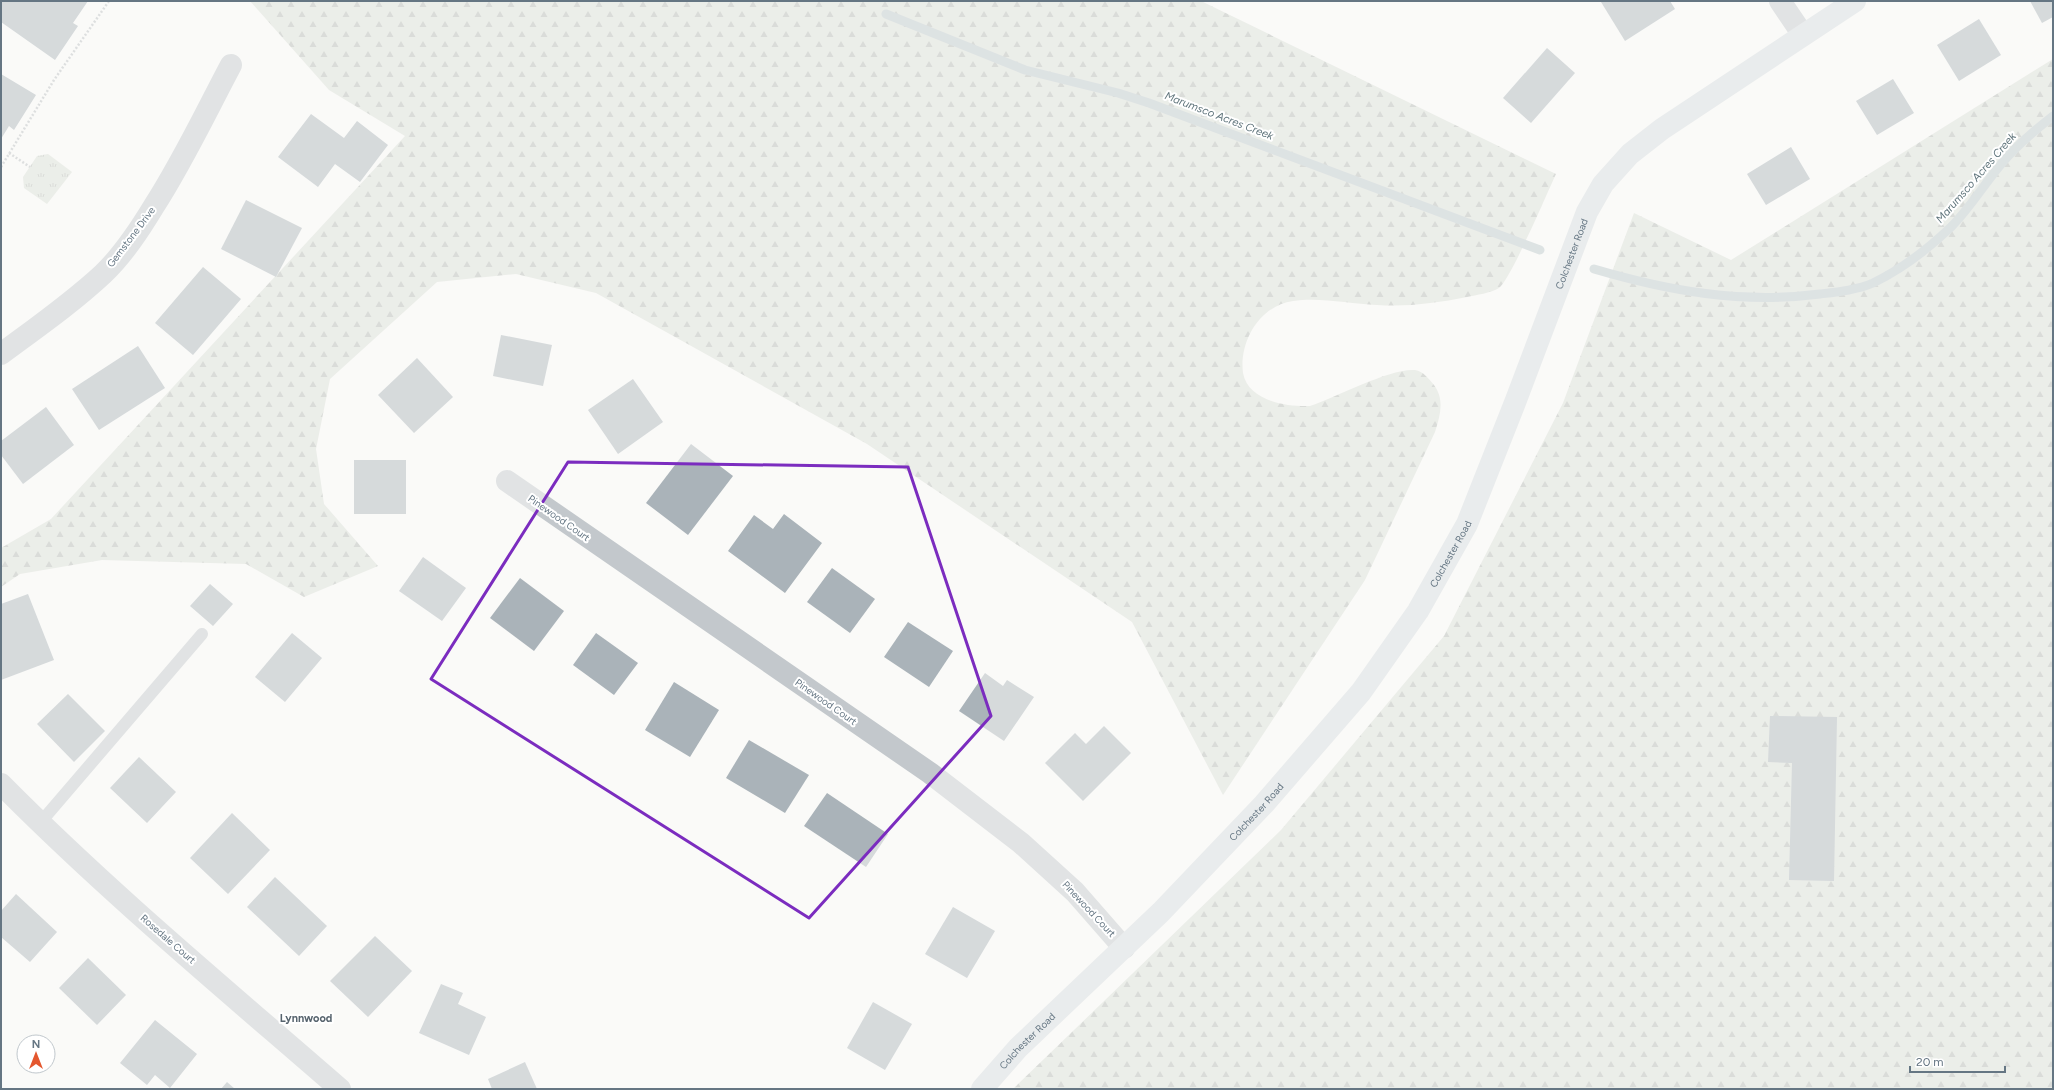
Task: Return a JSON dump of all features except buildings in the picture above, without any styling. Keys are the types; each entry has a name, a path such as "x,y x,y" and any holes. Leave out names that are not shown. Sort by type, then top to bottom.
{"street":[{"path":"1780,1 1804,35"},
{"name":"Colchester Road","path":"982,1089 1018,1048 1098,970 1124,948 1190,883 1264,804 1360,692 1418,611 1467,524 1516,400 1587,212 1604,184 1630,154 1662,129 1856,1"},
{"name":"Gemstone Drive","path":"1,354 78,296 104,273 141,228 183,159 231,65"},
{"name":"Pinewood Court","path":"507,482 930,773 1026,848 1076,892 1124,948"},
{"name":"Rosedale Court","path":"1,784 40,823 126,903 340,1089"}],"lane":[{"path":"40,823 202,634"}],"path":[{"path":"1,167 54,80 109,1"},
{"path":"10,153 30,167"}],"highlighted area":[{"path":"568,462 908,467 991,716 809,918 431,679"}],"green space":[{"path":"250,1 1201,1 1556,174 1512,269 1505,281 1496,290 1483,294 1434,303 1411,305 1377,305 1324,300 1293,301 1281,304 1270,310 1261,318 1248,338 1244,349 1243,361 1243,373 1246,382 1252,390 1260,396 1270,400 1291,405 1310,406 1378,378 1404,371 1415,370 1423,374 1434,385 1440,396 1440,408 1435,432 1365,580 1223,795 1132,622 867,444 596,293 516,274 437,282 330,379 316,449 324,504 378,566 304,597 246,564 102,560 20,574 1,587 1,548 51,519 405,136 329,90"},
{"path":"2053,59 2053,1089 1013,1089 1281,830 1444,636 1563,403 1634,213 1731,260"},
{"path":"48,154 72,172 47,204 24,188 23,177 37,156"}],"waterway":[{"name":"Marumsco Acres Creek","path":"886,14 1025,70 1118,93 1149,103 1540,250"},
{"name":"Marumsco Acres Creek","path":"1594,269 1650,284 1706,294 1734,296 1791,297 1854,289 1867,285 1904,265 1924,251 1951,227 1965,212 2008,156 2026,138 2053,116"}],"district":[{"name":"Lynnwood","path":"306,1018"}]}
